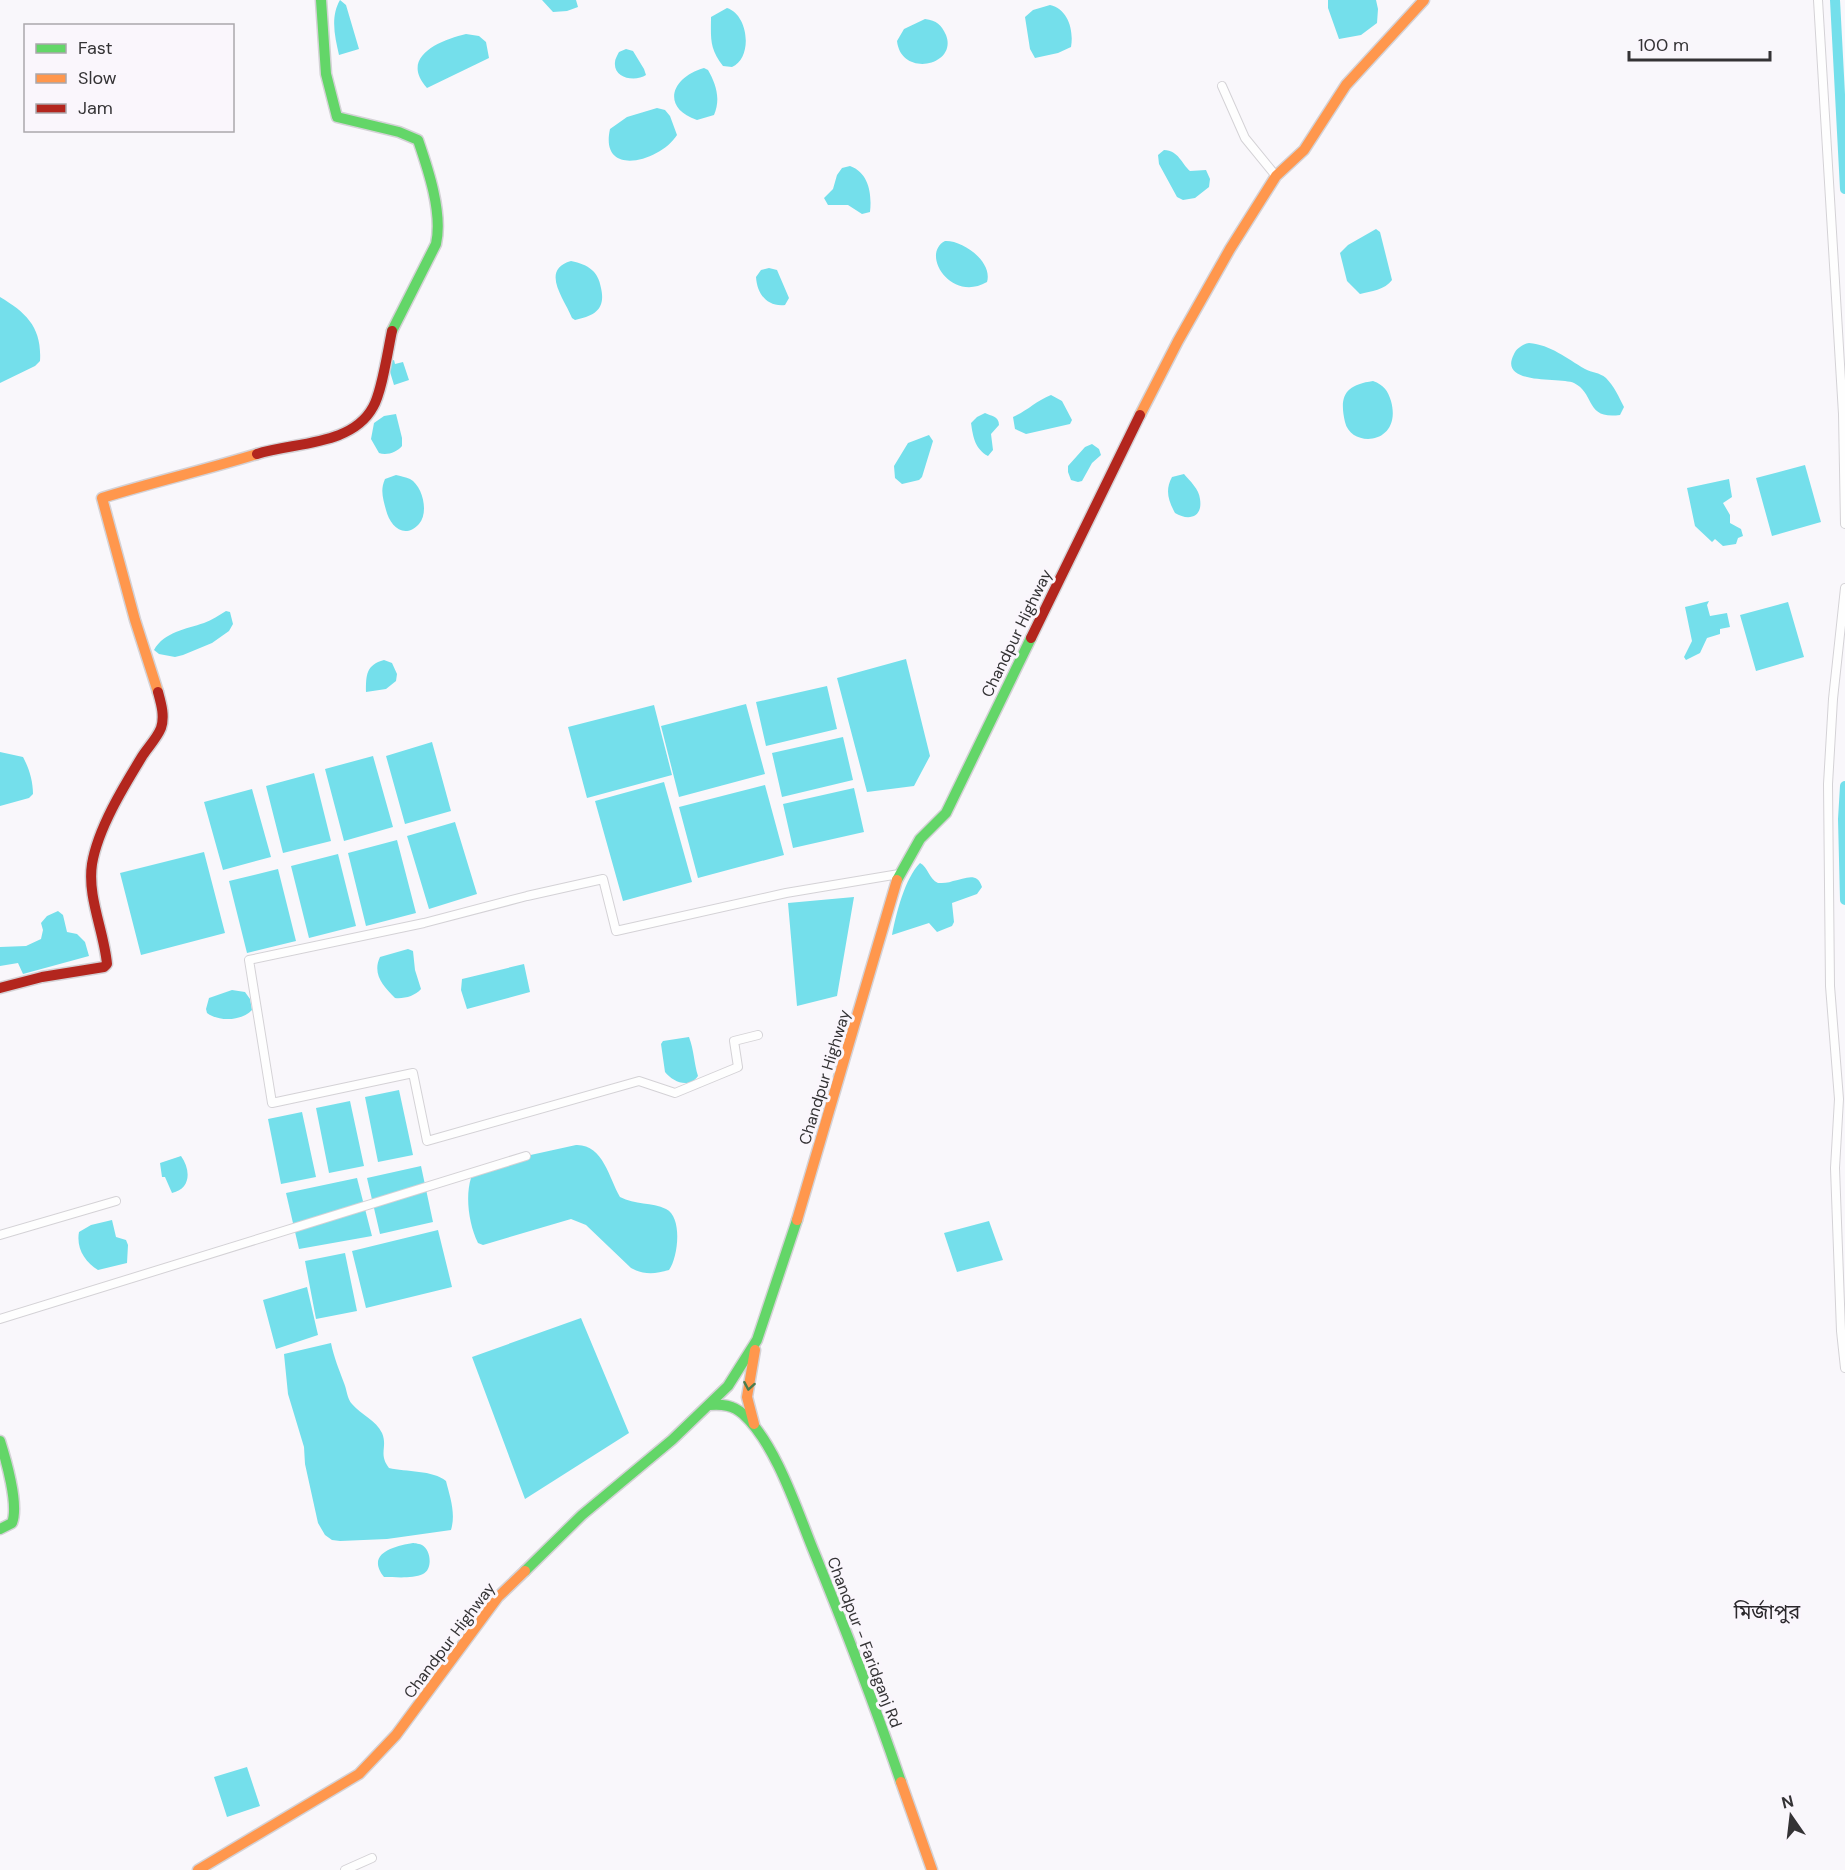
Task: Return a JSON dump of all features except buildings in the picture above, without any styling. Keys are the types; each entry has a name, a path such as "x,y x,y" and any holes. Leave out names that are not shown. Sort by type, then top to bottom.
{"main road":[{"path":"0,988 42,977 104,967 107,964 106,947 91,888 92,864 100,839 125,786 150,743 159,733 162,722 159,696 116,554 102,498 269,450 335,437 363,421 377,396 393,327 436,244 438,235 432,181 418,140 397,131 348,122 337,117 329,93 322,34 321,0"},
{"name":"Chandpur Highway","path":"198,1870 359,1774 396,1735 498,1597 582,1515 672,1440 728,1386 738,1372 757,1340 789,1245 899,874 920,839 946,813 1101,492 1178,342 1230,249 1276,176 1304,150 1346,85 1424,0"},
{"path":"756,1431 747,1398 757,1340"},
{"path":"709,1405 721,1404 735,1408 745,1416 756,1431"},
{"name":"Chandpur - Faridganj Rd","path":"756,1431 785,1480 867,1683 932,1870"},
{"path":"0,1441 15,1517 11,1524 0,1529"}],"street":[{"path":"1818,0 1843,414 1845,524"},
{"path":"1222,86 1245,138 1276,176"},
{"path":"1845,588 1833,699 1828,784 1830,986 1839,1099 1835,1168 1841,1331 1845,1368"},
{"path":"758,1035 734,1041 738,1067 675,1093 639,1081 427,1141 413,1073 272,1103 249,960 424,923 603,879 616,931 786,894 899,874"},
{"path":"0,1318 526,1156"},
{"path":"0,1235 116,1201"},
{"path":"345,1870 372,1858"}],"water":[{"path":"340,0 346,5 359,49 339,55 334,20"},
{"path":"542,0 576,0 578,7 553,12"},
{"path":"1328,0 1376,0 1377,23 1361,35 1339,39 1328,8"},
{"path":"1050,5 1061,11 1068,21 1072,34 1071,47 1058,53 1035,58 1030,49 1025,17 1033,10"},
{"path":"727,8 740,19 746,37 743,55 732,67 723,66 718,60 711,37 711,17"},
{"path":"925,19 936,22 940,26 946,35 948,46 937,60 927,64 917,64 908,60 901,53 897,41 904,29"},
{"path":"466,34 479,36 486,42 489,58 427,88 420,77 418,67 420,59 435,46"},
{"path":"626,49 633,51 646,75 626,78 618,72 615,68 616,59 619,52"},
{"path":"704,68 708,70 713,81 717,92 717,103 714,115 697,120 678,108 675,92 684,78"},
{"path":"657,108 665,110 670,116 677,135 669,144 646,158 622,160 614,155 609,145 610,129 627,117"},
{"path":"1164,150 1176,155 1190,171 1206,170 1210,179 1209,187 1195,198 1183,200 1177,197 1159,164 1158,155"},
{"path":"850,166 861,174 868,185 870,212 862,214 848,205 828,205 824,198 833,189 837,175 842,168"},
{"path":"1376,229 1380,232 1392,280 1382,288 1360,294 1347,281 1340,253 1348,245"},
{"path":"945,241 960,244 975,254 986,267 987,282 974,287 951,282 943,274 936,256 938,247"},
{"path":"571,261 588,267 595,273 600,282 602,296 602,302 597,311 575,320 560,294 556,278 557,271 562,265"},
{"path":"769,268 777,270 789,298 785,305 768,302 758,289 756,277 761,270"},
{"path":"0,297 18,309 31,323 38,339 40,361 35,366 0,383"},
{"path":"1529,343 1551,349 1585,369 1606,378 1624,407 1620,415 1601,414 1592,405 1581,387 1574,383 1522,376 1514,371 1511,364 1516,350"},
{"path":"394,360 395,364 403,362 409,380 394,385 387,362"},
{"path":"1373,381 1387,391 1393,416 1390,427 1383,434 1365,439 1349,431 1345,422 1343,405 1346,393 1350,389 1356,385"},
{"path":"1051,395 1062,401 1072,420 1070,424 1026,434 1015,429 1013,417"},
{"path":"985,413 999,422 991,434 993,450 988,456 977,446 971,423"},
{"path":"396,414 402,446 392,453 379,453 371,439 374,423 384,416"},
{"path":"929,435 933,441 922,477 919,480 902,484 895,478 894,466 908,443"},
{"path":"1092,444 1099,449 1101,455 1092,463 1082,481 1071,480 1068,466 1085,447"},
{"path":"1805,465 1821,522 1772,536 1756,478"},
{"path":"1184,474 1196,489 1200,499 1197,514 1189,517 1175,513 1168,495 1172,477"},
{"path":"396,475 415,482 423,500 422,519 419,524 408,531 394,526 388,516 383,498 385,479"},
{"path":"1729,479 1732,497 1723,503 1730,515 1730,523 1741,529 1743,536 1738,538 1736,544 1723,546 1715,539 1712,542 1695,526 1687,488"},
{"path":"1709,601 1707,605 1710,616 1727,613 1730,627 1720,629 1720,634 1707,638 1700,653 1686,660 1684,657 1692,641 1685,607"},
{"path":"1788,602 1804,657 1756,671 1740,615"},
{"path":"226,611 230,612 233,624 229,631 212,643 175,657 159,654 154,650 169,635 207,622"},
{"path":"906,659 930,756 914,786 867,792 837,678"},
{"path":"384,660 392,663 397,674 396,681 386,689 366,692 366,681 370,668"},
{"path":"827,686 837,729 766,746 756,702"},
{"path":"746,704 765,774 679,797 661,726"},
{"path":"654,705 672,775 587,798 568,727"},
{"path":"843,737 853,780 782,797 772,753"},
{"path":"432,742 451,811 405,824 386,756"},
{"path":"0,752 23,757 32,784 33,794 29,798 0,806"},
{"path":"373,756 393,827 344,841 325,769"},
{"path":"314,773 331,841 283,853 266,786"},
{"path":"664,782 692,882 623,901 595,801"},
{"path":"765,785 784,855 698,878 679,807"},
{"path":"854,788 864,832 793,848 783,804"},
{"path":"252,789 271,857 223,870 204,802"},
{"path":"455,822 477,894 429,909 407,836"},
{"path":"397,840 416,913 366,926 348,853"},
{"path":"204,852 225,933 141,955 120,873"},
{"path":"338,854 356,926 309,938 291,866"},
{"path":"920,863 938,883 974,878 980,882 982,887 977,894 952,903 954,922 952,926 937,932 929,923 892,935 906,887"},
{"path":"278,869 296,941 247,953 229,881"},
{"path":"854,897 837,996 797,1006 788,903"},
{"path":"58,911 63,915 67,932 77,934 85,942 89,956 23,974 18,963 0,966 0,947 26,946 41,939 43,930 41,923 47,916"},
{"path":"408,949 413,951 415,970 421,989 416,994 395,998 380,979 378,963 380,957"},
{"path":"524,964 530,992 467,1009 461,990 462,979"},
{"path":"232,990 245,992 250,999 252,1010 248,1014 224,1019 207,1013 209,998"},
{"path":"689,1037 698,1076 690,1082 681,1083 672,1079 665,1072 661,1044 663,1041"},
{"path":"399,1090 413,1155 378,1162 365,1097"},
{"path":"350,1101 364,1166 329,1173 316,1108"},
{"path":"302,1112 316,1177 281,1184 268,1119"},
{"path":"576,1145 585,1146 599,1156 620,1197 661,1207 671,1213 675,1220 677,1238 675,1257 669,1270 650,1273 631,1268 586,1225 571,1219 483,1245 478,1243 469,1211 468,1194 471,1178 526,1156"},
{"path":"181,1156 188,1173 186,1183 183,1188 172,1193 165,1177 162,1177 160,1163"},
{"path":"421,1166 433,1222 380,1234 367,1178"},
{"path":"357,1178 372,1236 299,1249 286,1193"},
{"path":"112,1220 116,1237 126,1240 128,1245 127,1263 98,1270 82,1254 78,1238 79,1232 91,1225"},
{"path":"989,1221 1003,1260 957,1272 944,1233"},
{"path":"438,1230 452,1287 366,1308 352,1251"},
{"path":"345,1253 357,1311 316,1319 305,1261"},
{"path":"307,1287 318,1335 276,1349 263,1300"},
{"path":"581,1318 629,1433 525,1499 472,1357"},
{"path":"331,1343 350,1402 382,1433 384,1459 389,1468 427,1473 446,1481 453,1511 451,1530 387,1539 340,1541 332,1540 325,1535 318,1523 305,1464 304,1447 288,1394 284,1354"},
{"path":"413,1543 425,1547 427,1551 430,1560 426,1572 414,1577 384,1577 379,1569 380,1556 398,1546"},
{"path":"247,1767 260,1806 227,1817 214,1777"}],"waterway":[{"path":"1835,0 1845,189"},
{"path":"1845,786 1843,819 1845,900"}],"traffic: fast":[{"path":"321,0 326,74 337,117 399,132 418,140 433,191 438,219 436,244 392,331"},
{"path":"897,880 920,839 946,813 1031,638"},
{"path":"525,1571 582,1515 672,1440 728,1386 757,1340 797,1220"},
{"path":"709,1405 727,1406 743,1414 765,1441 775,1458 792,1495 847,1635 901,1782"},
{"path":"0,1441 11,1482 14,1505 12,1523 0,1529"}],"traffic: slow":[{"path":"1140,415 1178,341 1230,249 1276,176 1304,150 1346,85 1424,0"},
{"path":"158,692 135,620 102,498 257,454"},
{"path":"797,1220 897,880"},
{"path":"754,1424 747,1397 755,1350"},
{"path":"198,1870 359,1774 396,1735 498,1597 525,1571"},
{"path":"901,1782 932,1870"}],"traffic: jam":[{"path":"257,454 337,436 364,420 373,407 379,391 392,331"},
{"path":"1031,638 1140,415"},
{"path":"0,988 42,977 104,967 107,964 92,889 92,864 100,836 113,808 161,728 163,714 158,692"}],"district":[{"name":"মির্জাপুর","path":"1767,1612"}]}
